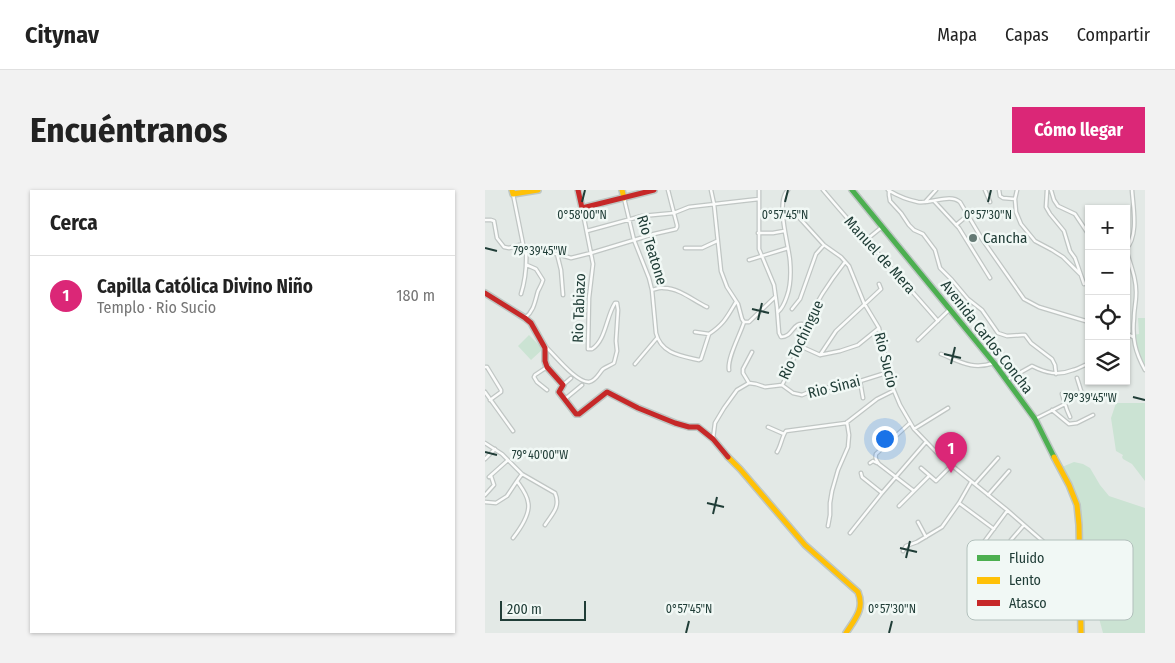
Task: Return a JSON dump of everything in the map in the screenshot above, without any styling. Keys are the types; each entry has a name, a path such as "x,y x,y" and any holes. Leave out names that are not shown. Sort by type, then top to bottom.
{"street":[{"path":"521,294 526,275 526,249 523,244 512,192 534,190"},
{"name":"Rio Tabiazo","path":"543,344 566,368 581,380 589,382 614,363 617,355 617,303 615,303 611,310 599,343 592,349 588,349 589,298 593,268 578,190"},
{"name":"Rio Teatone","path":"622,190 634,240 652,290 657,338 662,346 671,352 699,360 701,359 709,334"},
{"path":"582,208 654,190"},
{"path":"526,249 533,252 557,254 571,258 675,228 677,225 668,190"},
{"path":"711,190 721,270 744,322"},
{"path":"759,190 759,249 771,278 778,312 779,332 781,337 787,336 796,326 806,325"},
{"name":"Manuel de Mera","path":"823,190 938,320"},
{"name":"Avenida Carlos Concha","path":"852,190 994,363 1035,419 1073,495 1077,506 1079,540"},
{"path":"925,202 936,190"},
{"path":"985,190 990,202"},
{"path":"999,190 1001,198 1015,200"},
{"path":"1017,190 1015,200 1021,224 1035,241 1063,257 1080,274"},
{"path":"1047,190 1045,207 1065,231 1070,251 1075,258 1084,284"},
{"path":"1051,190 1058,206 1075,214 1085,229"},
{"path":"1130,245 1134,226 1132,190"},
{"path":"778,312 782,309 785,302 791,280 783,211 785,191"},
{"path":"1056,374 1053,359 1031,343 1025,335 1007,336 998,333 982,310 968,299 940,268 935,250 924,235 909,225 890,201 889,191 916,202 947,198 957,200 1026,300 1039,307 1085,321"},
{"path":"587,231 642,216 714,204 759,200"},
{"path":"934,201 966,238 990,278"},
{"name":"Rio Sucio","path":"759,211 794,212 824,245 841,257 851,269 865,304 879,328 894,391 914,429 971,482 1042,540"},
{"path":"956,225 969,215"},
{"path":"485,220 494,221 497,238 504,247 509,248 523,244"},
{"path":"866,240 882,227"},
{"path":"758,233 785,231"},
{"path":"685,248 702,248 717,241"},
{"path":"792,309 800,299 816,254 824,245"},
{"path":"749,260 788,248"},
{"path":"1126,250 1136,285 1137,296 1133,320 1133,337 1136,351 1145,370"},
{"path":"557,254 561,270 563,294"},
{"name":"Rio Tochingue","path":"749,383 765,387 782,385 816,304 845,262"},
{"path":"525,318 533,310 539,288 543,282 536,269 527,265"},
{"path":"820,355 836,331 881,289 879,284"},
{"path":"652,290 663,287 671,289 707,307"},
{"path":"485,293 531,323 545,349 547,367 563,385"},
{"path":"744,322 750,321 775,297"},
{"path":"695,332 709,334 719,328 736,302"},
{"path":"919,340 950,309"},
{"path":"729,370 729,360 744,322"},
{"path":"799,345 820,355 853,347 879,328"},
{"path":"635,364 657,338"},
{"path":"713,438 715,423 724,408 737,390 749,383 743,373 743,369 752,352"},
{"path":"941,354 971,366 994,363"},
{"path":"1002,354 1017,375"},
{"path":"1007,380 1032,366 1045,373 1056,374 1066,373 1085,365"},
{"path":"485,367 487,367 501,390 490,400"},
{"path":"547,367 534,377 547,390"},
{"name":"Rio Sinai","path":"782,385 796,394 802,395 819,388 841,387 889,372"},
{"path":"571,378 563,385 559,392 576,414 579,414 605,392 609,392 638,408 675,423 689,427 698,427 713,438 722,451 740,469 805,545 858,592 861,607 846,633"},
{"path":"1077,378 1082,394"},
{"path":"860,381 863,398"},
{"path":"565,399 581,385"},
{"path":"777,452 784,434 789,430 847,422 877,399 894,391"},
{"path":"485,392 513,431"},
{"path":"1070,417 1062,394 1095,394 1102,396"},
{"path":"1035,419 1065,404"},
{"path":"914,429 948,408"},
{"path":"1052,410 1069,424 1077,423 1093,415"},
{"path":"828,526 832,491 838,470 848,447 847,422"},
{"path":"879,464 876,460 876,454 910,423"},
{"path":"768,427 784,434"},
{"path":"850,533 926,442"},
{"path":"485,443 495,449 522,474 555,493 558,503 557,507 545,525"},
{"path":"485,459 495,449"},
{"path":"975,484 998,458"},
{"path":"485,495 494,485 490,476 508,460"},
{"path":"870,463 872,461 879,464 914,491"},
{"path":"921,468 937,481 952,465"},
{"path":"988,495 1009,471"},
{"path":"861,473 862,477 883,493"},
{"path":"485,502 496,503 507,496 522,474"},
{"path":"899,506 929,476"},
{"path":"513,538 528,512 529,504 517,481"},
{"path":"903,551 906,546 942,527 971,482"},
{"path":"959,503 994,529"},
{"path":"986,540 1007,510"},
{"path":"918,522 926,537"},
{"path":"1012,540 1024,525"},
{"path":"1080,620 1081,633"}],"green space":[{"path":"1138,318 1145,318 1145,370 1137,354 1133,335 1139,334"},
{"path":"529,335 543,349 531,360 518,346"},
{"path":"1116,403 1145,403 1145,481 1132,464 1123,459 1123,455 1116,451 1111,418"},
{"path":"1074,462 1083,464 1090,468 1109,496 1145,508 1145,633 1103,633 1100,620 1133,620 1133,540 1081,540 1078,506 1073,489 1062,467"}],"traffic: fast":[{"path":"852,190 994,363 1035,419 1054,457"}],"traffic: slow":[{"path":"512,190 513,194 538,190"},
{"path":"622,190 624,198"},
{"path":"728,457 805,545 858,592 860,609 846,633"},
{"path":"1054,457 1077,505 1079,540"},
{"path":"1081,620 1081,633"}],"traffic: jam":[{"path":"578,190 582,208 654,190"},
{"path":"485,293 531,323 545,348 547,367 563,385 559,392 576,414 579,414 607,392 638,408 675,423 689,427 698,427 713,439 728,457"}],"place":[{"name":"Cancha","path":"973,238"},
{"name":"Capilla Católica Divino Niño","path":"951,473"}]}
